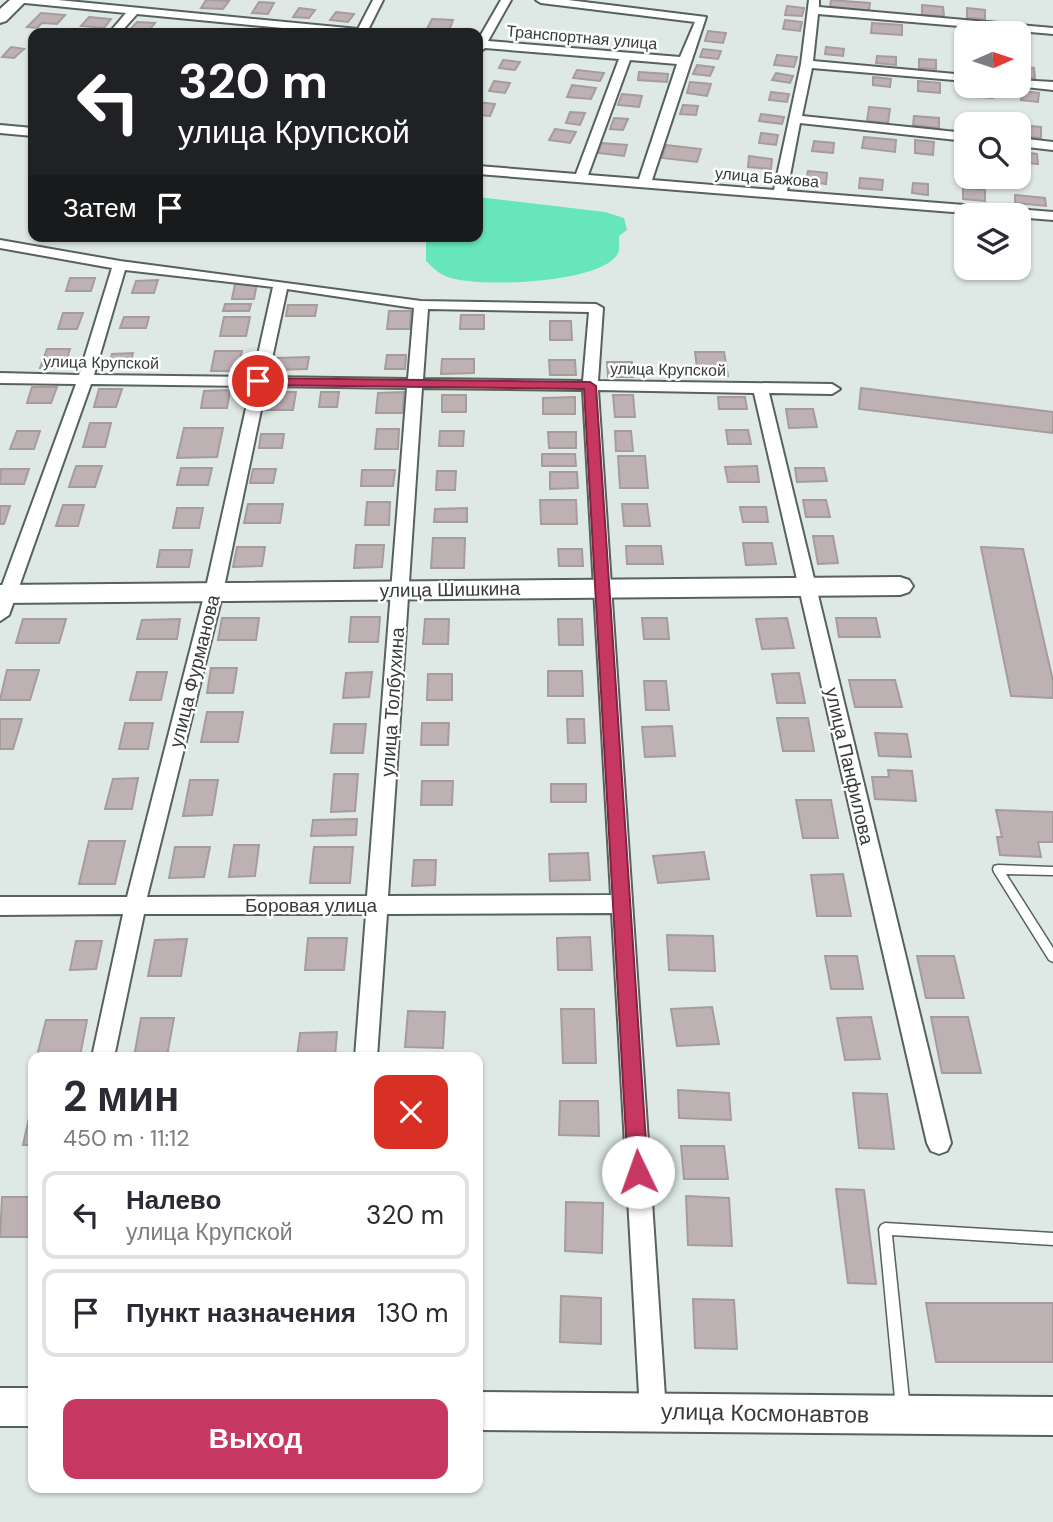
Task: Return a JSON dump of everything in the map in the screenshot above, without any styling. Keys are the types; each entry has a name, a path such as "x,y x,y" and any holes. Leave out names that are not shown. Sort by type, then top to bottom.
{"street":[{"path":"0,18 19,0"},
{"path":"24,0 311,28"},
{"path":"365,28 378,0"},
{"path":"483,39 506,0"},
{"name":"Транспортная улица","path":"483,46 684,61 702,19 541,0"},
{"path":"779,196 793,119 807,64 813,5 1053,31"},
{"path":"119,28 134,11"},
{"path":"580,179 626,56"},
{"path":"644,184 684,61"},
{"path":"807,64 954,77"},
{"path":"1031,84 1053,86"},
{"path":"793,119 954,136"},
{"path":"0,129 28,132"},
{"path":"1031,143 1053,146"},
{"name":"улица Бажова","path":"483,170 1053,216"},
{"path":"0,244 120,265 281,284 421,305 596,308 590,386 653,1412"},
{"path":"2,601 85,379 120,265"},
{"name":"улица Фурманова","path":"104,1052 135,905 214,592 281,284"},
{"name":"улица Толбухина","path":"366,1052 421,305"},
{"name":"улица Крупской","path":"0,378 832,389"},
{"name":"улица Панфилова","path":"760,388 939,1143"},
{"name":"улица Шишкина","path":"2,601 214,592 900,586"},
{"name":"Боровая улица","path":"0,906 622,904"},
{"name":"улица Космонавтов","path":"483,1411 1053,1416"}],"lane":[{"path":"1053,871 998,869 1053,957"},
{"path":"904,1415 885,1229 1053,1239"}],"shaded area":[{"path":"483,198 605,212 624,218 627,230 619,236 618,253 608,263 565,277 510,282 462,280 445,276 426,261 426,242 483,242"}],"building":[{"path":"206,0 229,1 223,9 201,8"},
{"path":"831,0 870,3 869,11 830,7"},
{"path":"259,2 274,3 268,14 252,13"},
{"path":"922,5 943,7 944,16 922,15"},
{"path":"787,6 804,8 802,16 785,15"},
{"path":"299,8 315,10 309,18 293,17"},
{"path":"967,8 985,10 985,19 967,18"},
{"path":"336,12 354,14 348,22 330,20"},
{"path":"41,13 65,15 57,24 42,23 37,28 27,27"},
{"path":"89,17 111,19 104,28 81,26"},
{"path":"432,19 453,20 450,28 428,28"},
{"path":"785,20 802,22 800,31 783,29"},
{"path":"137,22 155,23 151,28 132,28"},
{"path":"872,23 902,25 902,35 871,33"},
{"path":"708,31 726,33 723,43 705,41"},
{"path":"11,47 24,49 14,58 2,57"},
{"path":"826,47 844,49 843,56 825,54"},
{"path":"703,49 721,51 718,59 700,57"},
{"path":"777,55 797,57 794,67 774,65"},
{"path":"877,56 896,57 896,65 876,63"},
{"path":"919,59 936,60 936,69 919,68"},
{"path":"503,60 520,62 515,70 499,68"},
{"path":"697,65 714,67 710,76 693,74"},
{"path":"1031,68 1034,68 1035,78 1031,78"},
{"path":"577,70 604,73 600,81 573,78"},
{"path":"639,72 668,74 667,82 638,80"},
{"path":"776,73 793,76 790,83 772,80"},
{"path":"873,77 891,79 890,87 873,85"},
{"path":"494,81 510,83 505,93 489,91"},
{"path":"918,81 940,83 940,93 918,91"},
{"path":"690,82 711,84 707,96 687,93"},
{"path":"572,85 596,88 591,99 567,97"},
{"path":"771,92 789,94 787,102 769,100"},
{"path":"1031,92 1039,93 1038,102 1021,100 1031,98"},
{"path":"622,94 642,96 639,107 618,105"},
{"path":"483,103 495,104 490,116 483,115"},
{"path":"683,105 698,106 696,115 680,114"},
{"path":"869,107 890,109 888,123 867,121"},
{"path":"570,112 585,113 580,125 566,123"},
{"path":"761,114 784,117 782,124 759,121"},
{"path":"914,116 939,118 939,128 913,125"},
{"path":"614,118 628,119 623,130 610,129"},
{"path":"1031,126 1041,127 1041,138 1031,137"},
{"path":"555,129 576,132 570,143 549,140"},
{"path":"761,133 778,135 776,145 759,143"},
{"path":"864,137 896,140 895,152 862,148"},
{"path":"915,140 934,142 933,155 915,153"},
{"path":"814,141 834,143 833,153 812,151"},
{"path":"601,143 627,145 624,156 598,153"},
{"path":"666,145 701,149 697,162 662,158"},
{"path":"1031,153 1037,154 1038,164 1031,163"},
{"path":"749,156 772,159 771,169 748,167"},
{"path":"808,171 827,173 826,184 806,181"},
{"path":"860,178 883,180 882,190 859,188"},
{"path":"913,183 928,184 928,195 912,193"},
{"path":"963,189 985,190 985,201 963,199"},
{"path":"1015,195 1045,198 1046,206 1031,203 1015,203"},
{"path":"70,278 95,278 91,291 66,291"},
{"path":"158,280 154,293 132,293 136,281"},
{"path":"257,283 254,299 232,299 235,284"},
{"path":"225,304 251,304 249,311 223,311"},
{"path":"288,305 317,305 315,316 286,316"},
{"path":"389,311 411,311 410,329 387,329"},
{"path":"63,313 83,313 77,329 58,329"},
{"path":"461,315 484,315 484,329 460,329"},
{"path":"124,317 149,317 146,328 120,328"},
{"path":"224,317 250,317 246,336 220,336"},
{"path":"550,321 571,321 572,340 550,340"},
{"path":"47,349 70,349 64,368 40,368"},
{"path":"215,351 242,351 238,371 211,371"},
{"path":"695,352 724,352 728,376 698,376"},
{"path":"133,353 129,368 108,368 112,354"},
{"path":"387,355 406,355 405,369 385,369"},
{"path":"309,357 307,369 273,370 276,358"},
{"path":"442,359 474,359 474,373 441,374"},
{"path":"549,360 575,360 576,375 550,375"},
{"path":"607,362 632,362 633,377 608,377"},
{"path":"32,387 57,387 51,403 27,403"},
{"path":"861,388 1053,412 1053,433 859,409"},
{"path":"99,389 122,389 116,407 94,407"},
{"path":"230,390 227,408 201,408 204,391"},
{"path":"267,392 296,392 293,410 264,410"},
{"path":"321,392 339,392 337,407 319,407"},
{"path":"404,392 403,413 376,413 378,393"},
{"path":"442,395 466,395 466,412 442,412"},
{"path":"613,395 633,395 635,417 615,417"},
{"path":"575,397 575,414 543,414 543,398"},
{"path":"718,397 745,397 747,409 719,409"},
{"path":"786,409 813,409 817,427 789,428"},
{"path":"90,423 111,423 105,447 83,447"},
{"path":"184,428 223,428 217,457 177,458"},
{"path":"377,429 399,429 398,449 375,449"},
{"path":"726,430 748,430 751,444 728,444"},
{"path":"17,431 40,431 34,449 10,449"},
{"path":"440,431 464,431 463,446 439,446"},
{"path":"615,431 631,431 633,451 616,451"},
{"path":"548,432 576,432 576,448 549,448"},
{"path":"261,434 284,434 282,448 259,448"},
{"path":"542,454 575,454 576,466 542,466"},
{"path":"618,456 645,456 648,488 620,488"},
{"path":"76,466 102,466 95,487 69,487"},
{"path":"757,466 759,482 728,482 725,467"},
{"path":"181,468 212,468 208,485 177,485"},
{"path":"795,468 824,468 827,481 797,482"},
{"path":"1,469 29,469 24,484 0,484"},
{"path":"253,469 276,469 273,483 250,483"},
{"path":"362,470 395,470 393,486 361,486"},
{"path":"437,471 456,471 455,490 436,490"},
{"path":"550,472 577,472 578,488 550,489"},
{"path":"540,500 576,500 577,524 541,524"},
{"path":"803,500 826,500 830,517 806,517"},
{"path":"367,502 390,502 389,525 365,525"},
{"path":"248,504 283,504 280,523 244,523"},
{"path":"622,504 647,504 650,526 624,526"},
{"path":"63,505 84,505 78,526 56,526"},
{"path":"0,506 10,506 4,524 0,524"},
{"path":"740,507 766,507 768,522 743,522"},
{"path":"177,508 203,508 199,528 173,528"},
{"path":"467,508 467,522 434,522 435,509"},
{"path":"813,536 833,536 838,563 818,564"},
{"path":"433,538 465,538 464,568 431,568"},
{"path":"743,543 772,543 776,564 746,565"},
{"path":"356,545 384,545 382,567 354,568"},
{"path":"626,546 661,546 663,564 627,564"},
{"path":"237,547 265,547 262,566 233,567"},
{"path":"981,547 1023,549 1053,681 1053,698 1011,696"},
{"path":"558,549 582,549 583,566 559,566"},
{"path":"160,550 192,550 189,567 157,567"},
{"path":"351,617 380,617 378,642 349,642"},
{"path":"222,618 259,618 256,640 218,640"},
{"path":"642,618 667,618 669,639 644,639"},
{"path":"787,618 794,648 762,649 756,619"},
{"path":"836,618 876,618 880,637 839,637"},
{"path":"23,619 66,619 59,643 16,643"},
{"path":"180,619 177,639 137,639 142,620"},
{"path":"425,619 449,619 448,644 423,644"},
{"path":"558,619 582,619 583,645 559,645"},
{"path":"211,668 237,668 233,693 207,693"},
{"path":"7,670 39,670 30,700 0,700"},
{"path":"548,671 582,671 583,696 548,696"},
{"path":"137,672 167,672 161,700 130,700"},
{"path":"372,672 369,697 343,698 346,673"},
{"path":"799,673 805,703 777,703 772,674"},
{"path":"428,674 452,674 452,700 427,700"},
{"path":"849,680 895,680 902,707 855,707"},
{"path":"644,681 666,681 669,710 646,710"},
{"path":"207,712 243,712 238,742 201,742"},
{"path":"777,718 808,718 814,751 783,751"},
{"path":"0,719 22,719 13,749 0,749"},
{"path":"567,719 584,719 585,743 568,743"},
{"path":"125,723 153,723 148,749 119,749"},
{"path":"422,723 449,723 448,745 421,745"},
{"path":"334,724 366,724 363,753 331,753"},
{"path":"672,726 675,756 645,757 642,727"},
{"path":"875,733 907,734 911,757 879,756"},
{"path":"888,770 912,771 916,801 875,799 872,777 889,777"},
{"path":"334,774 358,774 355,811 331,812"},
{"path":"138,778 132,809 105,809 113,779"},
{"path":"190,780 218,780 212,815 183,816"},
{"path":"422,781 453,781 452,805 421,805"},
{"path":"551,784 586,784 586,802 551,802"},
{"path":"796,800 831,800 838,838 803,838"},
{"path":"996,810 1053,812 1053,842 1038,842 1041,857 1000,855 997,837 1002,837"},
{"path":"357,819 356,835 311,836 313,820"},
{"path":"89,841 125,841 115,884 79,884"},
{"path":"234,845 259,845 255,876 229,877"},
{"path":"175,847 210,847 204,877 169,878"},
{"path":"314,847 353,847 350,883 310,883"},
{"path":"704,852 709,879 658,883 653,856"},
{"path":"588,853 590,880 550,881 549,854"},
{"path":"414,860 436,860 435,885 412,886"},
{"path":"843,874 851,916 817,916 811,875"},
{"path":"667,935 713,936 715,971 669,970"},
{"path":"590,937 592,970 558,970 557,938"},
{"path":"308,938 347,938 344,970 305,970"},
{"path":"187,939 181,976 148,976 155,940"},
{"path":"76,941 102,941 96,969 70,970"},
{"path":"825,956 857,956 863,989 831,989"},
{"path":"917,956 954,956 964,998 926,998"},
{"path":"712,1007 719,1044 677,1046 671,1009"},
{"path":"561,1009 594,1009 596,1063 563,1063"},
{"path":"408,1011 445,1012 443,1048 405,1047"},
{"path":"871,1017 880,1059 845,1060 837,1018"},
{"path":"931,1017 968,1017 981,1073 942,1073"},
{"path":"141,1018 174,1018 168,1052 135,1052"},
{"path":"46,1020 87,1020 81,1052 38,1052"},
{"path":"337,1032 335,1052 298,1052 300,1033"},
{"path":"678,1090 729,1093 731,1120 679,1118"},
{"path":"853,1093 887,1094 894,1149 859,1148"},
{"path":"560,1101 598,1101 599,1136 559,1135"},
{"path":"28,1122 28,1145 23,1145"},
{"path":"681,1146 724,1146 728,1179 684,1179"},
{"path":"836,1189 864,1190 876,1284 848,1283"},
{"path":"686,1196 729,1198 732,1246 688,1245"},
{"path":"2,1197 28,1197 28,1237 0,1237"},
{"path":"566,1202 603,1203 602,1253 565,1251"},
{"path":"561,1296 601,1298 601,1344 560,1342"},
{"path":"693,1299 734,1300 737,1349 695,1348"},
{"path":"926,1303 1053,1303 1053,1362 936,1362"}],"route":[{"path":"258,381 590,386 638,1172"}]}
